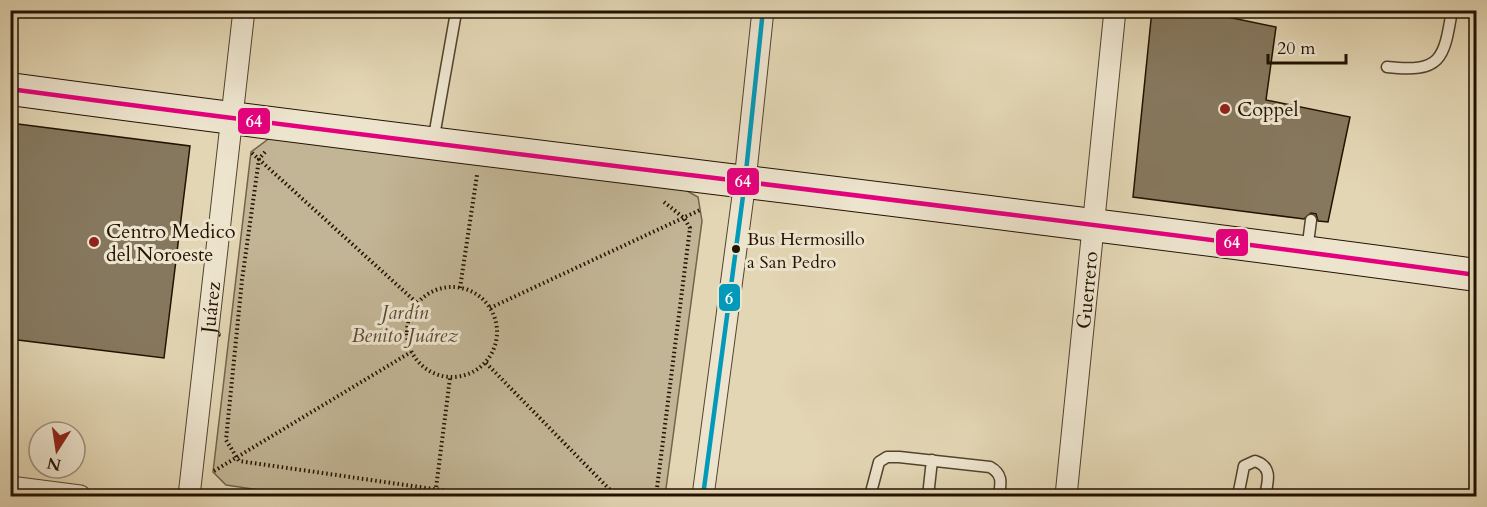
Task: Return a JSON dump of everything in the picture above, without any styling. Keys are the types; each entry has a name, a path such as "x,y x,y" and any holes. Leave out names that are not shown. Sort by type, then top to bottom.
{"main road":[{"path":"10,89 233,120 433,142 1307,251 1476,275"}],"street":[{"name":"Juárez","path":"189,496 244,10"},
{"path":"703,496 745,181 763,10"},
{"name":"Guerrero","path":"1066,496 1091,225 1115,10"},
{"path":"10,487 80,496"}],"lane":[{"path":"1388,67 1412,70 1428,68 1439,58 1447,43 1452,10"},
{"path":"433,142 455,18"},
{"path":"1307,251 1311,220"},
{"path":"870,496 874,472 879,462 887,457 990,467 997,470 1001,477 999,496"},
{"path":"928,496 932,460"},
{"path":"1238,496 1244,466 1255,461 1264,464 1268,471 1265,496"}],"path":[{"path":"269,147 259,159 242,280 226,440 236,458 239,461 482,496"},
{"path":"251,152 417,303"},
{"path":"460,288 478,167"},
{"path":"465,173 488,176"},
{"path":"656,196 684,218 690,228 656,496"},
{"path":"490,308 700,210"},
{"path":"460,288 482,299 490,308 496,322 497,336 494,351 486,363 464,376 450,378 427,370 411,352 407,327 417,303 436,289 460,288"},
{"path":"213,472 411,352"},
{"path":"486,363 616,496"},
{"path":"435,496 450,378"}],"green space":[{"name":"Jardín Benito Juárez","path":"271,137 680,187 698,197 702,221 665,496 301,496 226,485 213,472 251,152"}],"building":[{"name":"Coppel","path":"1152,10 1194,10 1276,27 1266,100 1350,117 1328,222 1318,221 1316,214 1311,213 1304,219 1133,197"},
{"name":"Centro Medico del Noroeste","path":"10,123 190,146 164,358 10,339"}],"transit line":[{"name":"6","path":"703,496 745,181 763,10"},
{"name":"64","path":"10,89 1476,275"}],"place":[{"name":"Coppel","path":"1225,109"},
{"name":"Centro Medico del Noroeste","path":"94,242"},
{"name":"Bus Hermosillo a San Pedro","path":"736,249"}]}
